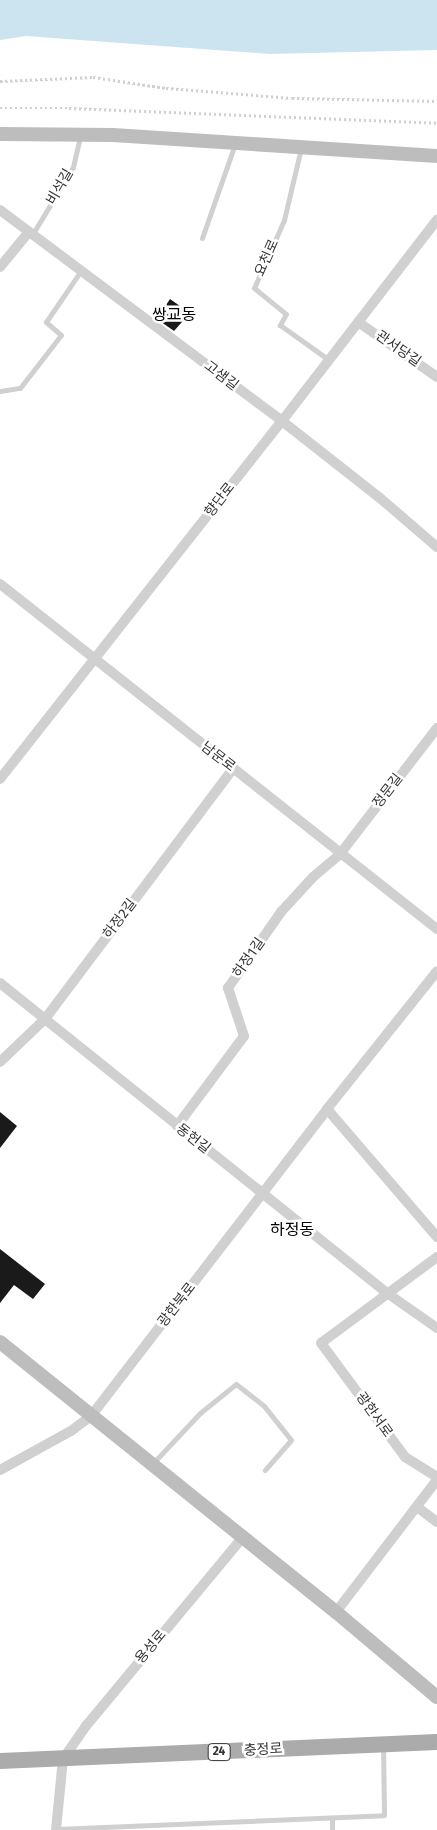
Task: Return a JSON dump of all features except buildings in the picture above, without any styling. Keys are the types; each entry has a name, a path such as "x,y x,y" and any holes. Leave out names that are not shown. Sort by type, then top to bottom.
{"main road":[{"name":"충정로","path":"0,1761 437,1742"}],"street":[{"path":"0,134 80,135 437,156"},
{"name":"고샘길","path":"0,210 80,272 282,421 380,498 437,548"},
{"name":"향단로","path":"0,779 282,421 437,220"},
{"name":"비석길","path":"0,267 30,234"},
{"name":"관서당길","path":"358,322 437,377"},
{"name":"남문로","path":"0,584 437,929"},
{"name":"정문길","path":"340,854 437,728"},
{"name":"하정2길","path":"0,1062 45,1019 233,769"},
{"name":"하정1길","path":"177,1126 244,1036 228,988 281,912 313,877 340,854"},
{"name":"광한북로","path":"0,1470 71,1431 91,1416 327,1109 437,971"},
{"name":"동헌길","path":"0,984 387,1293 437,1328"},
{"path":"327,1109 437,1237"},
{"path":"387,1293 437,1256"},
{"name":"광한서로","path":"336,1612 437,1478 404,1457 321,1343 387,1293"},
{"path":"0,1342 151,1466 336,1612 437,1697"},
{"path":"417,1507 437,1522"},
{"name":"용성로","path":"63,1759 86,1726 243,1537"},
{"path":"56,1829 63,1759"}],"lane":[{"name":"비석길","path":"30,234 73,167 80,135"},
{"path":"202,238 235,144"},
{"name":"요천로","path":"301,148 284,220 254,288 286,314 280,325 329,360"},
{"path":"0,391 20,388 61,335 46,322 80,272"},
{"path":"151,1466 200,1413 236,1384 264,1406 290,1440 265,1470"},
{"path":"56,1829 384,1815 383,1745"},
{"path":"332,1818 332,1830"}],"path":[{"path":"0,81 93,76 166,88 282,97 437,101"},
{"path":"0,108 69,108 437,122"}],"water":[{"path":"0,0 437,0 437,50 270,54 26,36 0,40"}],"district":[{"name":"쌍교동","path":"174,315"},
{"name":"하정동","path":"292,1230"}]}
